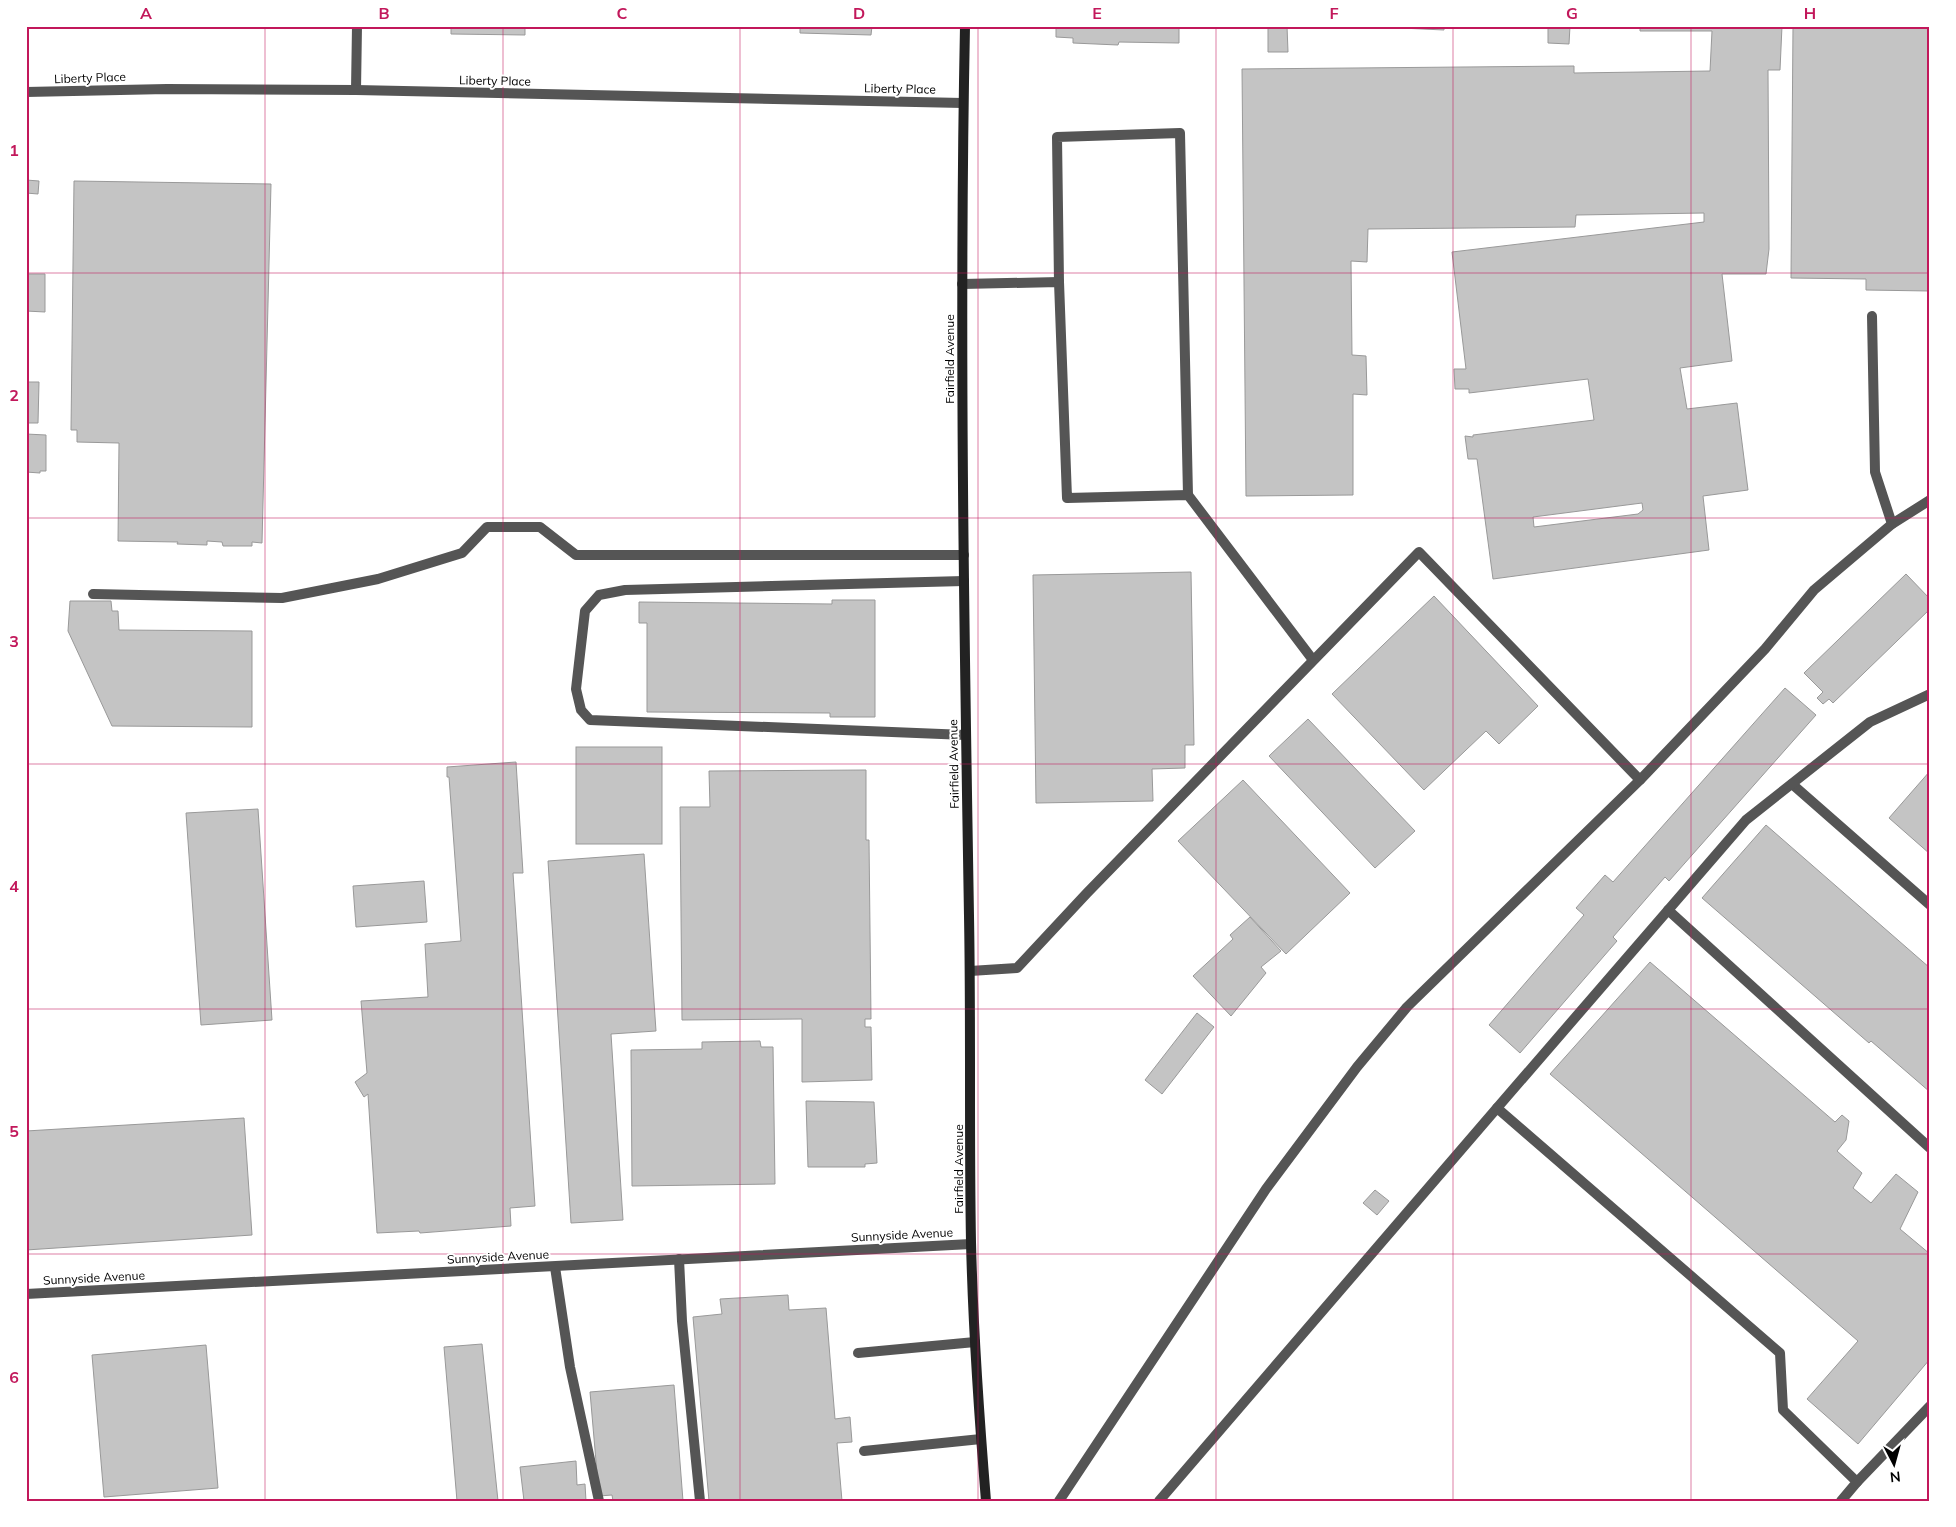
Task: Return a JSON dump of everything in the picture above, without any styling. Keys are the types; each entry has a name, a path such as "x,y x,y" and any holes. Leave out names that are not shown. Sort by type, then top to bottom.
{"street":[{"path":"356,90 357,26"},
{"name":"Fairfield Avenue","path":"965,26 962,284 970,971 971,1244 975,1342 986,1501"},
{"name":"Liberty Place","path":"26,92 167,89 356,90 963,103"},
{"path":"1188,495 1067,498 1059,282 1057,137 1180,133 1188,495 1313,660"},
{"path":"962,284 1059,282"},
{"path":"1872,316 1875,472 1892,524"},
{"path":"1059,1501 1266,1189 1357,1068 1407,1007 1640,780 1765,649 1814,590 1892,524 1930,500"},
{"path":"93,594 282,598 378,579 462,553 488,527 540,527 576,555 964,555"},
{"path":"970,971 1017,968 1087,893 1419,552 1640,780"},
{"path":"964,581 625,590 599,596 585,611 576,690 581,710 590,720 966,735"},
{"path":"1159,1501 1746,820 1870,722 1930,694"},
{"path":"1792,784 1930,905"},
{"path":"1668,910 1930,1148"},
{"path":"1497,1108 1780,1353 1783,1410 1857,1482"},
{"name":"Sunnyside Avenue","path":"26,1294 971,1244"},
{"path":"678,1260 682,1322 700,1501"},
{"path":"555,1267 570,1367 599,1501"},
{"path":"858,1353 975,1342"},
{"path":"1841,1501 1930,1406"},
{"path":"864,1451 981,1439"}],"building":[{"path":"451,26 525,26 525,35 451,34"},
{"path":"800,26 872,26 871,35 800,33"},
{"path":"1056,26 1179,26 1179,43 1119,42 1118,45 1073,43 1073,38 1056,37"},
{"path":"1268,26 1287,26 1288,52 1268,52"},
{"path":"1401,26 1444,26 1444,30 1401,28"},
{"path":"1511,26 1570,26 1569,44 1548,43 1548,27"},
{"path":"1640,26 1782,26 1780,70 1768,70 1769,249 1766,274 1722,274 1732,361 1680,368 1687,409 1737,403 1748,490 1703,496 1709,550 1493,579 1477,459 1468,459 1465,436 1473,437 1473,435 1594,420 1588,379 1469,393 1469,389 1455,389 1454,369 1466,369 1452,252 1704,222 1704,213 1576,215 1575,227 1368,229 1367,262 1351,261 1352,355 1366,356 1367,395 1353,394 1353,495 1246,496 1242,69 1574,66 1574,73 1710,71 1712,31 1640,31","holes":["1642,503 1643,510 1638,514 1534,527 1533,517"]},
{"path":"1793,26 1930,26 1930,291 1866,290 1866,279 1791,278"},
{"path":"26,180 39,181 38,194 26,193"},
{"path":"74,181 271,184 262,543 252,542 252,546 223,546 222,542 207,541 207,545 177,544 178,542 118,541 119,443 77,442 77,430 71,430"},
{"path":"26,274 45,274 45,312 26,311"},
{"path":"26,382 39,382 38,423 28,423 28,428 26,428"},
{"path":"26,434 46,435 46,471 40,471 40,473 26,472"},
{"path":"1191,572 1194,745 1185,745 1185,768 1152,769 1153,801 1036,803 1033,575"},
{"path":"1906,574 1930,599 1930,609 1833,703 1829,699 1823,704 1817,698 1823,692 1804,673"},
{"path":"1434,596 1538,706 1499,744 1486,731 1424,790 1332,694"},
{"path":"832,600 875,600 875,717 830,717 830,713 647,712 647,623 639,623 639,602 832,604"},
{"path":"70,601 111,601 112,611 118,611 119,630 252,631 252,727 112,726 68,631"},
{"path":"1785,688 1816,715 1669,881 1665,877 1613,937 1617,941 1520,1053 1489,1025 1584,915 1576,908 1605,875 1613,882"},
{"path":"1308,719 1415,831 1375,868 1269,756"},
{"path":"576,747 662,747 662,844 576,844"},
{"path":"516,762 523,873 513,873 535,1206 510,1208 511,1226 420,1233 419,1231 377,1233 368,1094 364,1097 355,1082 367,1073 361,1001 428,997 425,944 461,941 447,767"},
{"path":"866,770 866,840 869,840 871,1019 865,1019 865,1027 871,1027 872,1080 802,1082 802,1019 682,1020 680,807 710,807 709,771"},
{"path":"1930,771 1930,854 1889,818"},
{"path":"1243,780 1350,893 1286,954 1178,841"},
{"path":"258,809 272,1020 201,1025 186,813"},
{"path":"1766,825 1930,968 1930,1092 1871,1041 1869,1043 1702,898"},
{"path":"644,854 656,1031 611,1034 623,1220 571,1223 548,861"},
{"path":"424,881 427,922 356,927 353,886"},
{"path":"1250,917 1281,951 1261,967 1266,973 1231,1016 1193,976 1233,939 1230,935"},
{"path":"1650,962 1835,1122 1842,1115 1849,1121 1846,1140 1837,1151 1862,1173 1853,1188 1871,1203 1896,1174 1918,1192 1900,1229 1930,1254 1930,1359 1858,1444 1807,1399 1858,1341 1550,1074"},
{"path":"1197,1013 1214,1027 1162,1094 1145,1080"},
{"path":"760,1041 761,1047 773,1047 775,1184 632,1186 631,1050 702,1049 702,1042"},
{"path":"806,1101 874,1102 877,1163 865,1164 865,1167 808,1167"},
{"path":"244,1118 252,1235 26,1250 26,1131"},
{"path":"1375,1190 1389,1201 1377,1215 1363,1203"},
{"path":"788,1295 789,1310 826,1308 835,1419 850,1417 852,1442 837,1443 842,1501 709,1501 693,1317 722,1314 720,1299"},
{"path":"482,1344 498,1501 457,1501 444,1347"},
{"path":"206,1345 218,1488 104,1497 92,1355"},
{"path":"674,1385 683,1501 613,1501 612,1495 599,1496 590,1392"},
{"path":"576,1461 577,1485 585,1484 586,1501 524,1501 520,1467"}]}
